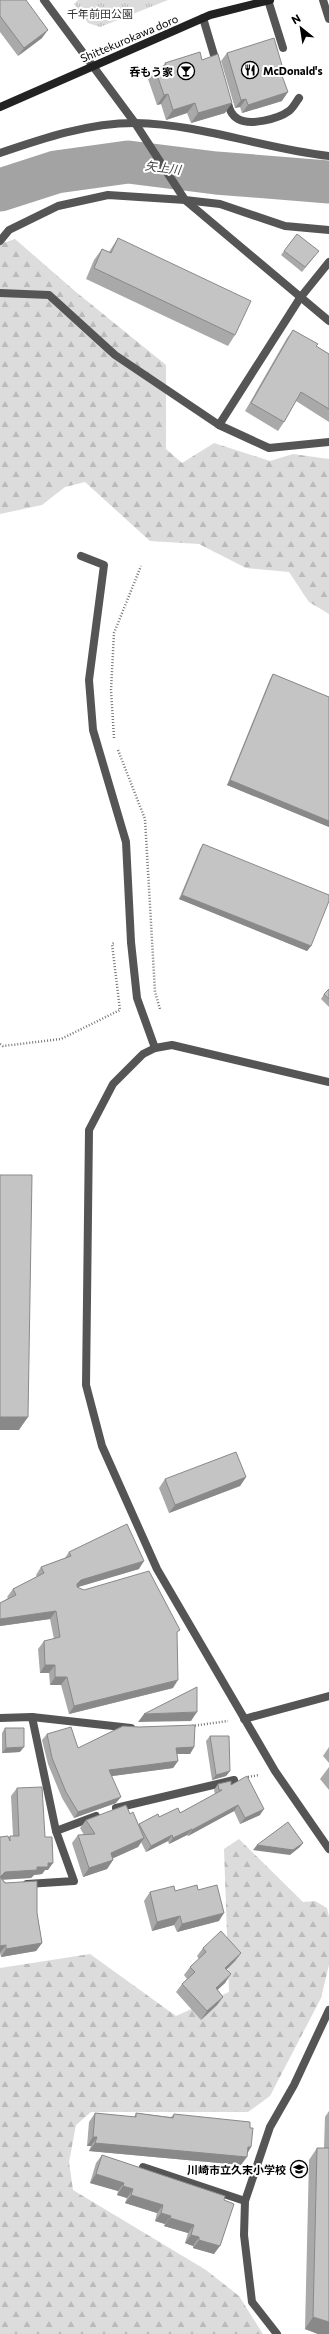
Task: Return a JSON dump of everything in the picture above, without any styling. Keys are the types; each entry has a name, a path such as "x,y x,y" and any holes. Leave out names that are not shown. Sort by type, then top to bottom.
{"street":[{"path":"44,0 135,123 173,184 185,200 329,321"},
{"path":"269,0 283,48"},
{"name":"Shittekurokawa doro","path":"0,107 203,18 269,0"},
{"path":"323,0 329,18"},
{"path":"203,18 219,72"},
{"path":"223,86 230,111 238,119 251,122 277,116 289,111 299,98"},
{"path":"0,153 66,131 135,123 195,130 296,153 329,156"},
{"path":"0,241 9,230 58,206 108,195 220,204 285,226 329,230"},
{"path":"219,425 300,298 329,262"},
{"path":"0,293 49,295 115,355 219,425 269,448 329,442"},
{"path":"81,556 104,565 89,680 94,730 126,842 136,998 155,1048"},
{"path":"329,1082 172,1045 155,1048 143,1054 113,1084 89,1130 86,1385 102,1446 153,1570 275,1771 329,1849"},
{"path":"244,1719 329,1696"},
{"path":"0,1718 32,1718 142,1728"},
{"path":"15,1884 74,1881 56,1831 32,1718"},
{"path":"56,1831 121,1807 234,1780"},
{"path":"277,2334 252,2302 244,2234 245,2201 270,2127 294,2085 329,2010"},
{"path":"143,2166 245,2201"}],"path":[{"path":"114,741 111,690 114,632 141,566"},
{"path":"117,748 145,819 155,992 162,1015"},
{"path":"0,1044 2,1046 61,1039 120,1010 112,944 132,942"},
{"path":"189,1726 244,1719"},
{"path":"234,1780 275,1771"}],"green space":[{"name":"千年前田公園","path":"78,0 168,0 100,27 88,23 74,4"},
{"path":"15,239 76,292 166,365 166,449 182,463 214,443 270,461 293,454 329,459 329,614 309,602 289,572 246,568 199,544 150,541 85,482 65,487 42,505 0,514 0,244"},
{"path":"239,1839 303,1902 315,1901 327,1908 329,1917 329,1965 321,1998 270,2096 248,2112 91,2112 76,2125 69,2162 73,2190 206,2270 239,2296 263,2334 0,2334 0,1968 90,1954 176,2016 229,1992 224,1849"}],"building":[{"path":"0,0 26,0 48,30 24,48 0,16"},
{"name":"McDonald's","path":"274,38 284,72 281,73 288,92 248,105 246,99 241,100 227,53"},
{"path":"200,52 202,60 218,54 232,103 198,113 195,103 173,110 168,94 164,95 155,69 166,65 165,63"},
{"path":"297,234 319,251 305,267 284,251"},
{"path":"118,238 251,301 235,335 94,268 102,249 111,253"},
{"path":"293,330 318,344 316,346 329,354 329,409 301,392 284,422 251,403"},
{"path":"273,674 329,697 329,821 230,780"},
{"path":"203,844 329,895 329,901 311,946 182,895"},
{"path":"329,989 329,999 324,994"},
{"path":"0,1175 32,1175 28,1417 0,1417"},
{"path":"236,1452 246,1477 175,1505 165,1479"},
{"path":"127,1524 144,1561 81,1580 77,1584 77,1587 84,1590 149,1571 180,1630 177,1632 178,1680 74,1706 67,1677 55,1677 55,1665 45,1665 44,1641 60,1637 56,1611 0,1619 0,1603 16,1595 13,1589 44,1573 41,1567 71,1556 69,1552"},
{"path":"197,1687 197,1712 144,1714"},
{"path":"195,1725 194,1747 176,1748 178,1761 109,1770 121,1797 78,1812 66,1792 52,1758 47,1734 71,1727 78,1748 123,1726 139,1727"},
{"path":"5,1728 24,1728 24,1747 6,1748"},
{"path":"210,1736 229,1736 230,1771 216,1775"},
{"path":"247,1776 264,1809 245,1818 238,1805 192,1830 173,1838 172,1835 151,1846 139,1824 158,1814 159,1817 178,1808 180,1813 222,1790 219,1790 218,1784 231,1781 231,1785"},
{"path":"42,1787 45,1837 52,1837 53,1863 48,1863 48,1867 37,1867 37,1870 5,1872 0,1877 0,1837 8,1836 10,1841 10,1836 19,1836 17,1788"},
{"path":"126,1805 130,1814 133,1812 144,1838 111,1853 113,1860 89,1868 78,1835 95,1834 86,1820"},
{"path":"288,1822 303,1843 293,1850 257,1845"},
{"path":"0,1877 5,1883 37,1881 37,1913 42,1943 6,1949 6,1945 0,1946"},
{"path":"197,1885 198,1890 217,1885 224,1913 182,1924 180,1916 157,1922 150,1892 174,1886 175,1891"},
{"path":"221,1931 241,1953 225,1968 231,1974 216,1988 223,1997 207,2011 182,1984 195,1972 190,1967 206,1952 203,1948"},
{"path":"95,2113 136,2117 136,2113 173,2118 174,2114 250,2122 250,2128 253,2128 251,2147 248,2147 247,2157 95,2143 97,2137 93,2137"},
{"path":"317,2148 329,2148 329,2322 313,2317"},
{"path":"102,2155 225,2196 224,2200 234,2204 220,2246 199,2240 199,2237 191,2235 194,2225 170,2218 171,2216 161,2213 163,2205 131,2195 133,2189 123,2186 124,2183 96,2174"}],"waterway":[{"name":"矢上川","path":"0,190 56,172 128,162 216,173 329,182"}],"place":[{"name":"McDonald's","path":"250,70"},
{"name":"呑もう家","path":"186,71"},
{"name":"川崎市立久末小学校","path":"299,2169"}]}
